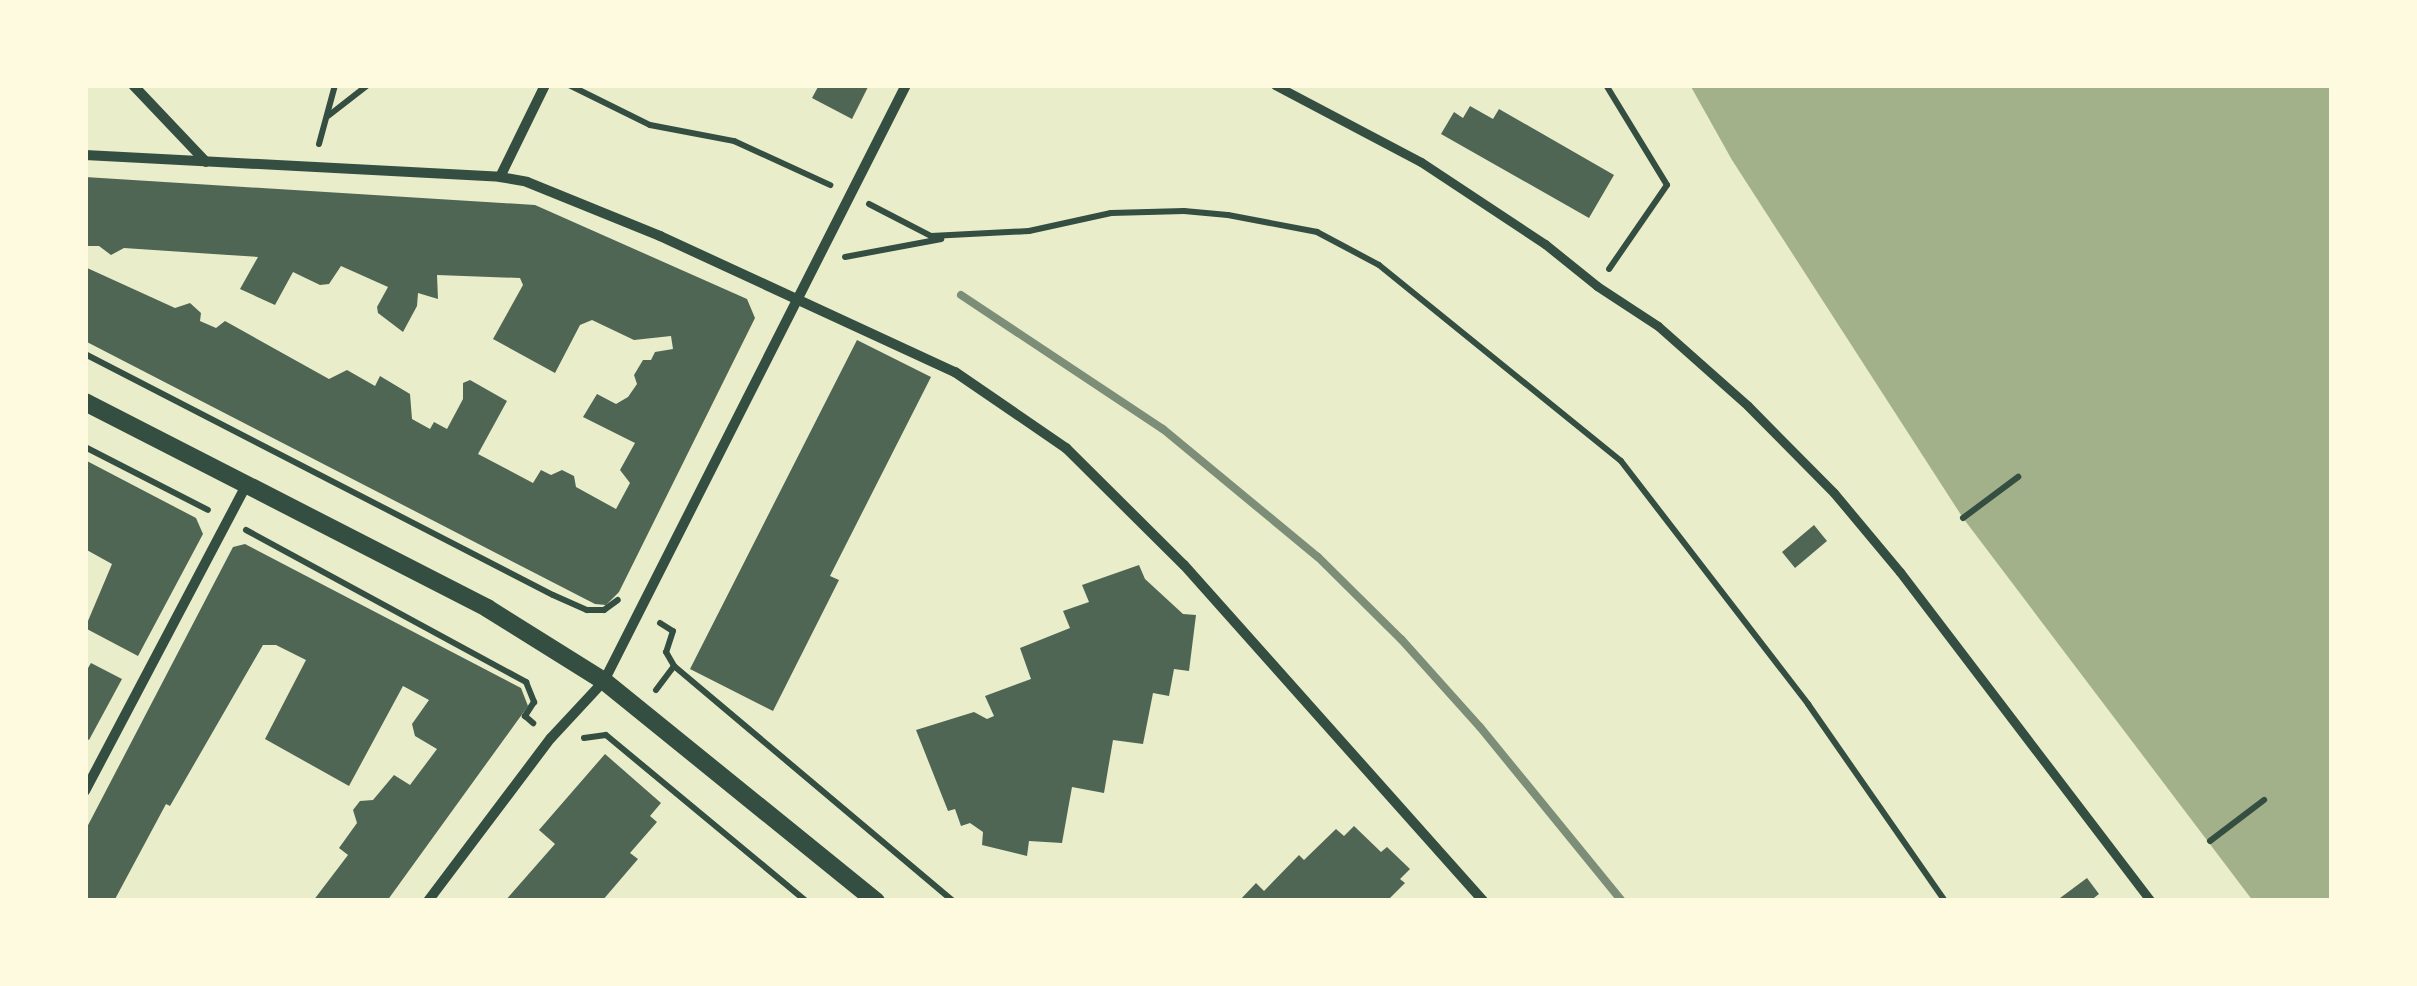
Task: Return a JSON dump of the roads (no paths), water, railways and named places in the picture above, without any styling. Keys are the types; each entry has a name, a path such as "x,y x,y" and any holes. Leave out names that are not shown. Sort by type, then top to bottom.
{"street":[{"path":"133,85 206,162"},
{"path":"500,177 545,85"},
{"path":"428,901 550,738 604,681 906,85"},
{"path":"1275,85 1421,162 1546,244 1597,286 1671,337 1748,406 1834,493 1900,572 2151,901"},
{"path":"85,155 500,177 527,182 660,236 955,372 1066,448 1184,565 1483,901"},
{"path":"85,402 487,608 604,681 876,901"},
{"path":"85,790 246,485"}],"railway":[{"path":"961,295 1163,429 1318,557 1401,639 1480,727 1622,901"}]}
